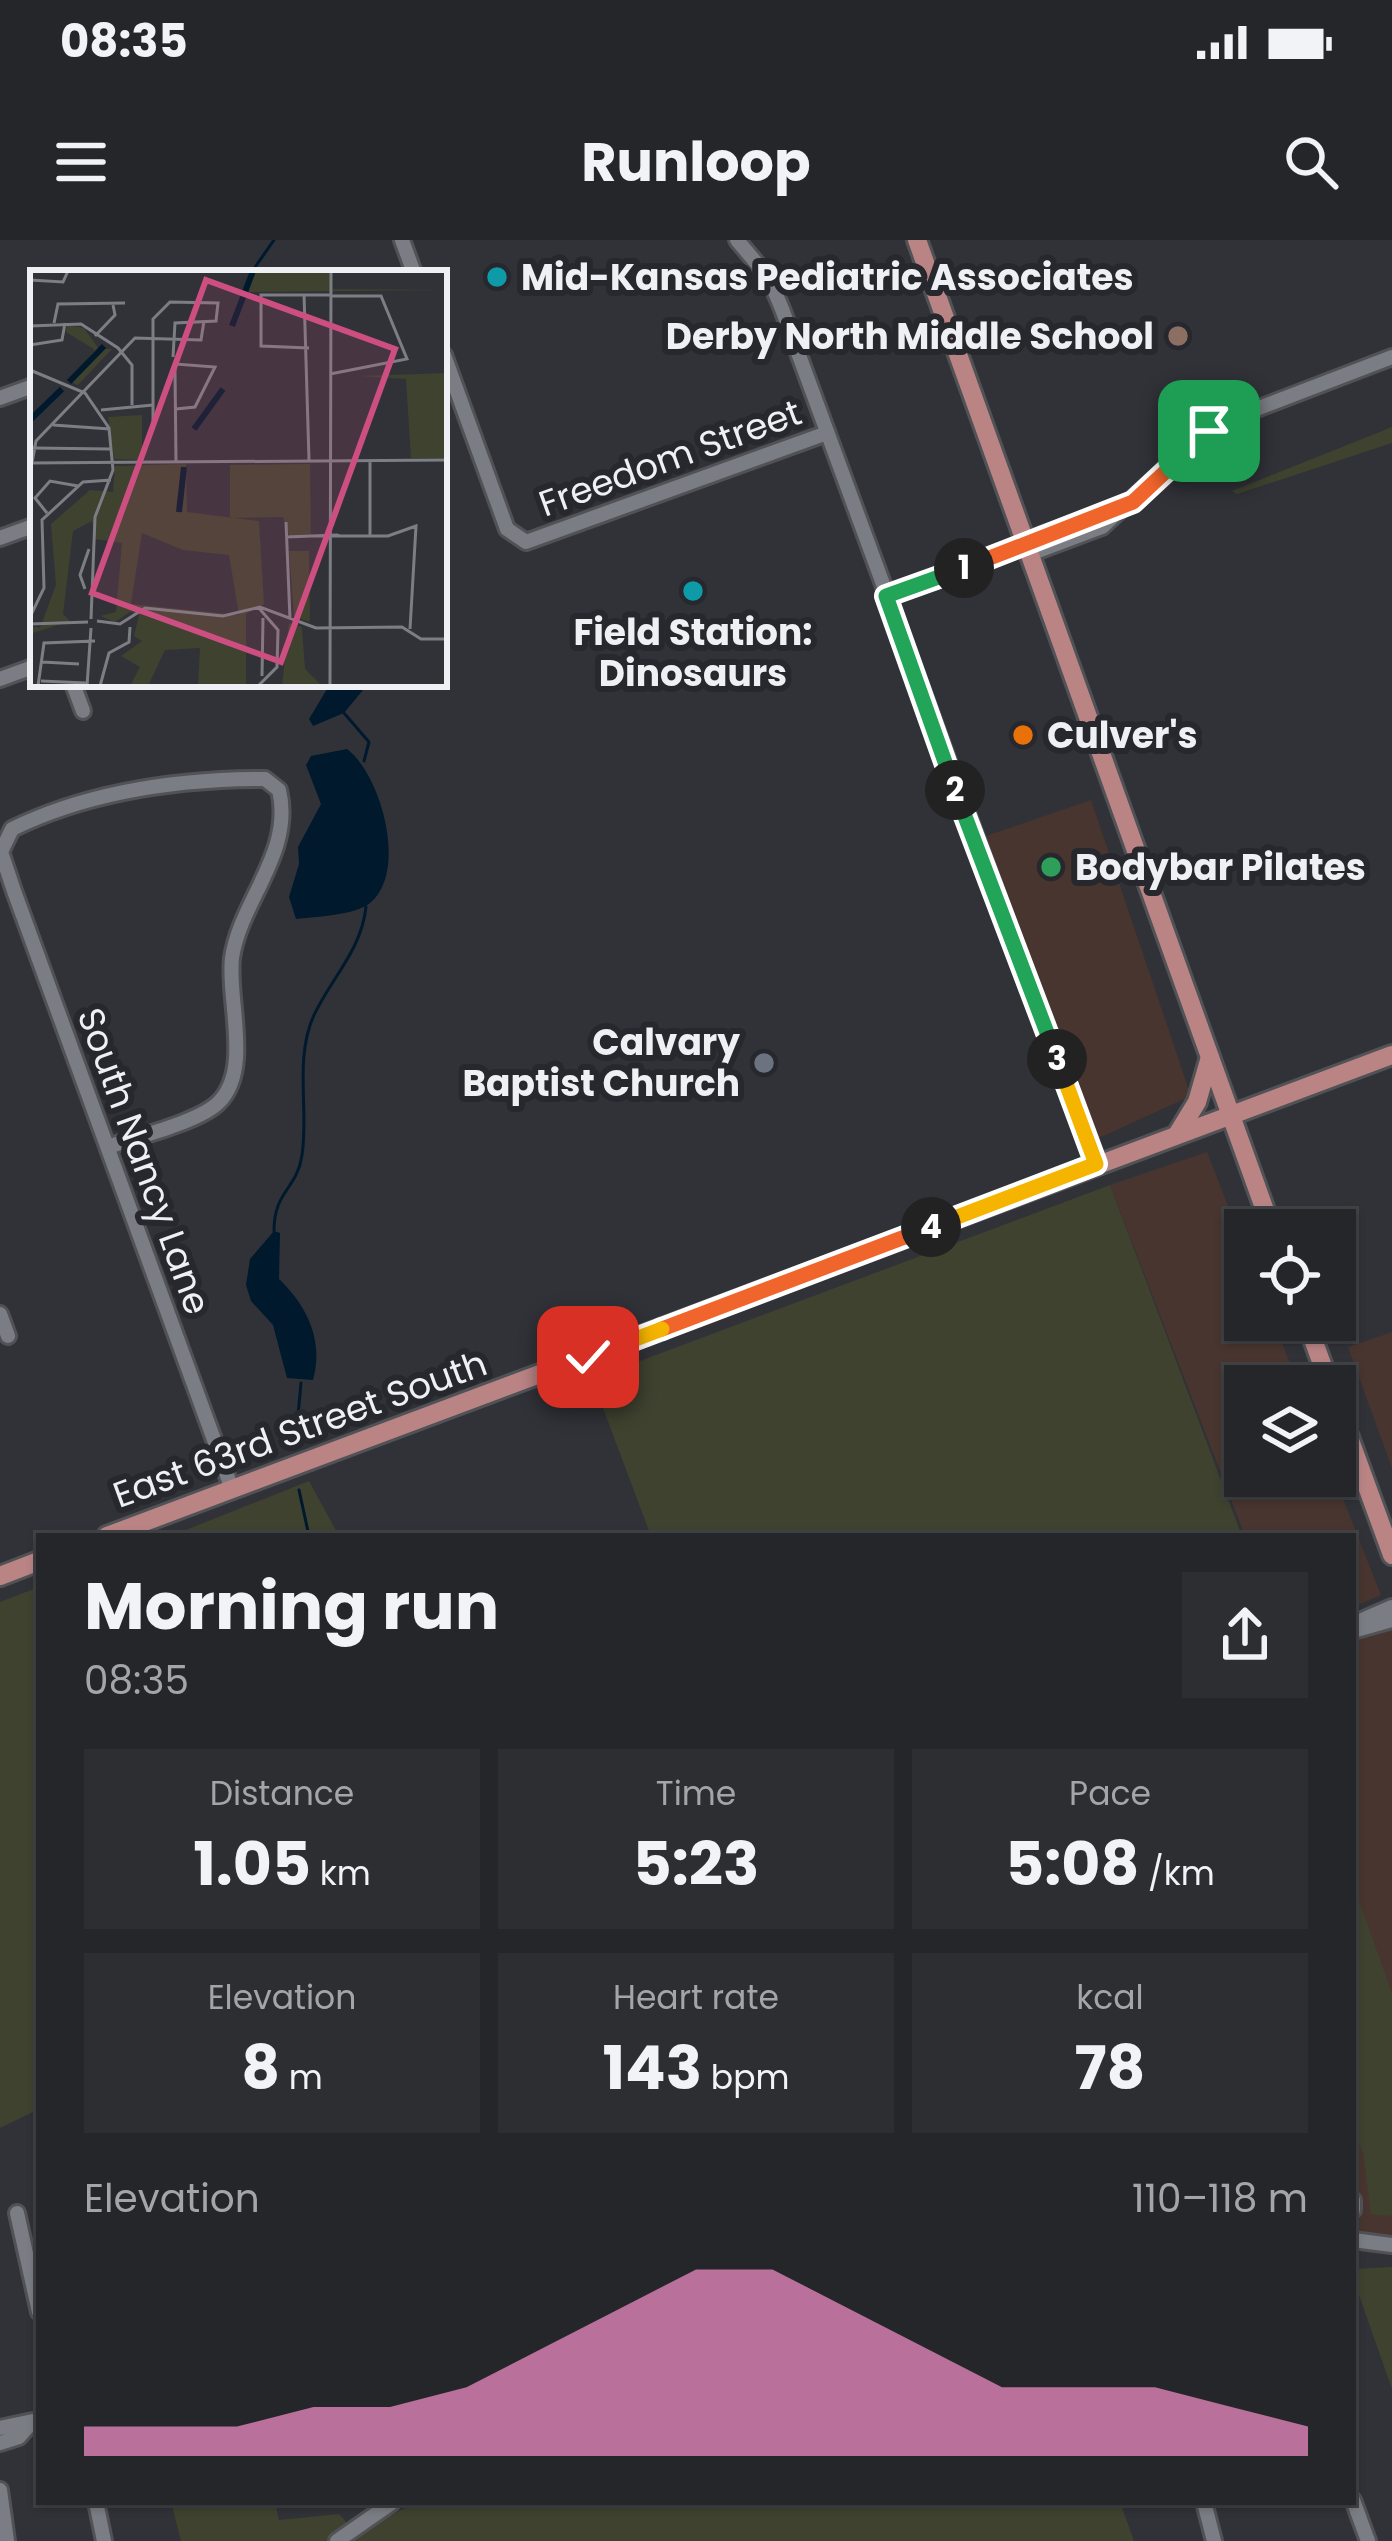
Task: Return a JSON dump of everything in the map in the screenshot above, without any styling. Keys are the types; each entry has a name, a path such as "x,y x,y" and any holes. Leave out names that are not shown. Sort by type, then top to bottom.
{"main road":[{"path":"917,240 1265,1209"},
{"name":"East 63rd Street South","path":"115,1533 1392,1055"},
{"path":"1178,1133 1197,1102 1210,1057"},
{"path":"1356,1457 1392,1555"},
{"path":"0,1576 36,1562"}],"street":[{"path":"403,240 413,270"},
{"path":"736,240 769,278 1096,1164"},
{"path":"886,596 1027,547 1133,502 1194,442 1228,420 1392,357"},
{"name":"Freedom Street","path":"447,363 507,529 526,542 827,434"},
{"path":"0,398 30,387"},
{"path":"0,538 30,527"},
{"path":"0,680 30,668"},
{"path":"74,687 83,711"},
{"path":"1,852 12,829 115,794 197,780 265,779 277,786 281,800 273,854 232,957 234,1064 228,1091 209,1110 108,1147"},
{"name":"South Nancy Lane","path":"1,852 232,1490"},
{"path":"0,1314 8,1336"},
{"path":"1356,1625 1392,1607"},
{"path":"1356,1626 1392,1620"},
{"path":"17,2213 36,2298"},
{"path":"1356,2240 1392,2245"},
{"path":"0,2428 36,2420"},
{"path":"0,2443 19,2437 36,2420"},
{"path":"0,2490 7,2541"},
{"path":"97,2505 104,2541"},
{"path":"337,2541 389,2505"},
{"path":"1205,2505 1214,2541"},
{"path":"1355,2505 1368,2541"}],"shaded area":[{"path":"1091,800 1191,1096 1088,1143 986,836"},
{"path":"1207,1152 1229,1209 1224,1209 1224,1341 1281,1341 1291,1365 1224,1365 1224,1481 1110,1185"},
{"path":"1392,1332 1392,1468 1356,1365 1348,1347"},
{"path":"1230,1497 1342,1497 1381,1595 1356,1606 1356,1533 1244,1533"},
{"path":"1392,1608 1392,2244 1356,2238 1356,1623"}],"green space":[{"path":"1392,427 1392,443 1237,494 1232,491"},
{"path":"1110,1185 1241,1533 650,1533 592,1379"},
{"path":"309,1481 337,1533 179,1533"},
{"path":"36,1588 36,2110 0,2128 0,1602"},
{"path":"1356,1892 1392,1993 1392,2216 1371,2214 1363,2153 1356,2138"},
{"path":"1392,2267 1392,2389 1356,2287 1356,2269"},
{"path":"172,2505 276,2505 279,2520 339,2514 357,2534 410,2505 1121,2505 1134,2541 181,2541"}],"water":[{"path":"328,687 366,687 344,713 313,726 309,719"},
{"path":"347,749 359,761 379,800 386,823 388,869 382,888 364,907 296,919 289,897 299,864 298,847 321,804 306,765 311,756"},
{"path":"274,1231 280,1233 279,1279 311,1325 316,1351 313,1380 287,1378 273,1325 251,1301 246,1285 250,1259"}],"waterway":[{"path":"253,270 274,240"},
{"path":"344,713 369,742 364,761"},
{"path":"274,1231 278,1207 302,1155 308,1032 352,950 366,907"},
{"path":"296,1437 301,1383"},
{"path":"299,1490 308,1533"}],"place":[{"name":"Mid-Kansas Pediatric Associates","path":"497,277"},
{"name":"Derby North Middle School","path":"1178,336"},
{"name":"Field Station: Dinosaurs","path":"693,591"},
{"name":"Culver's","path":"1023,735"},
{"name":"Bodybar Pilates","path":"1051,867"},
{"name":"Calvary Baptist Church","path":"764,1063"}],"route":[{"path":"588,1357 1096,1164 988,883 886,596 1133,502 1209,431"}]}
